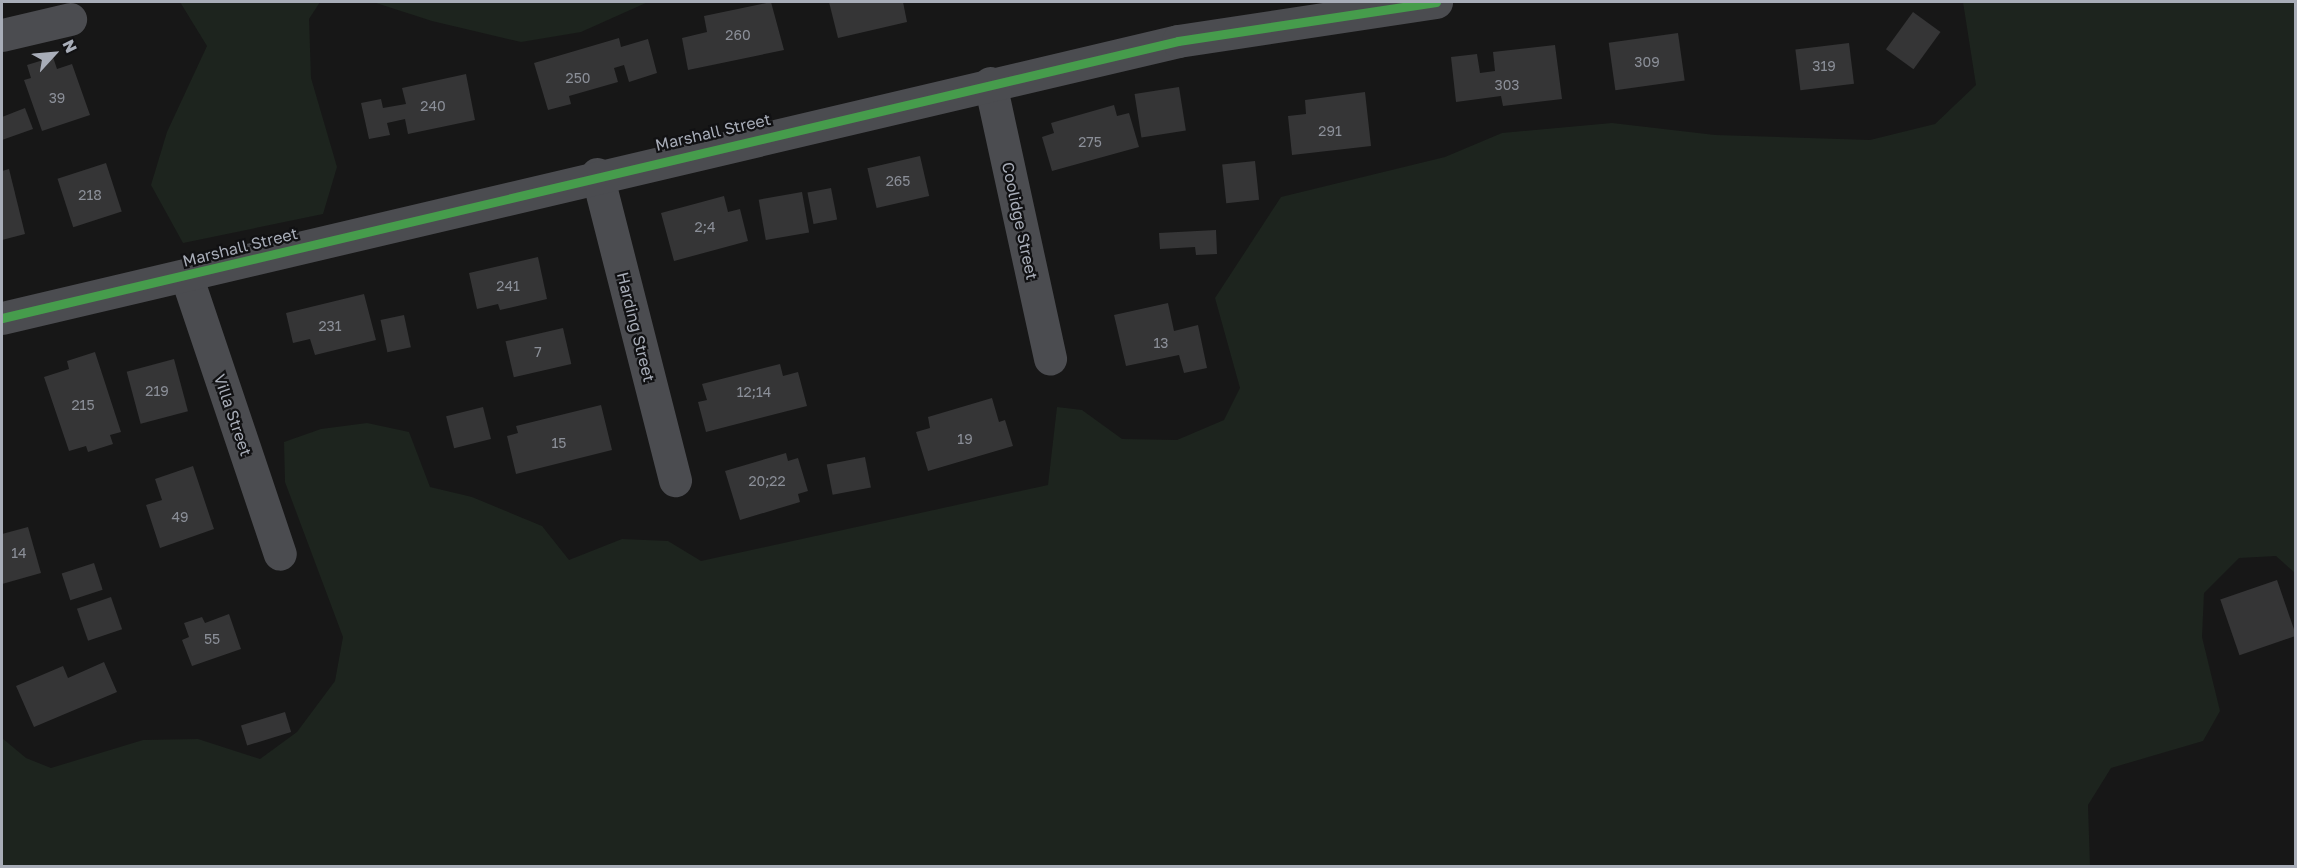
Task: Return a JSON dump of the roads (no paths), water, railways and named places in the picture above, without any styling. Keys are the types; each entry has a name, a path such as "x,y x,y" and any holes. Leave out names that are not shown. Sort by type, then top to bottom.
{"street":[{"name":"Marshall Street","path":"2,318 597,174 990,83 1243,28 1436,2"},
{"path":"2,35 70,19"},
{"name":"Coolidge Street","path":"990,83 1050,359"},
{"name":"Harding Street","path":"597,174 675,480"},
{"name":"Villa Street","path":"186,275 280,554"}]}
